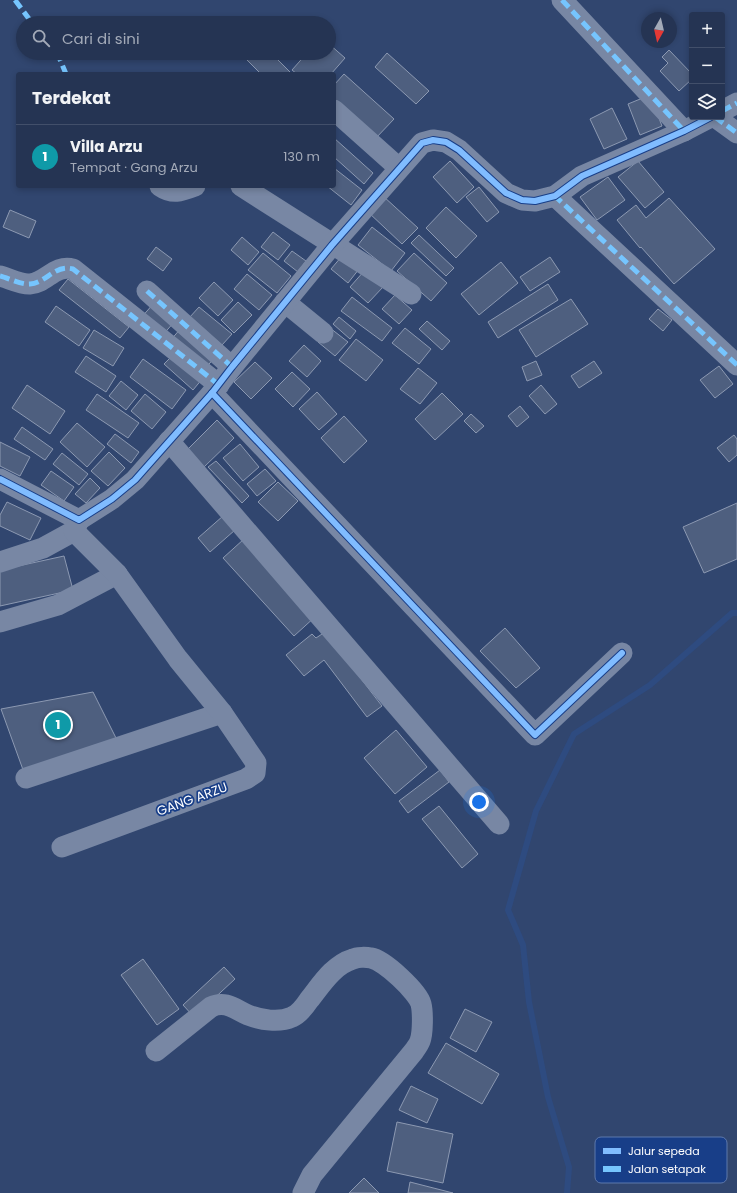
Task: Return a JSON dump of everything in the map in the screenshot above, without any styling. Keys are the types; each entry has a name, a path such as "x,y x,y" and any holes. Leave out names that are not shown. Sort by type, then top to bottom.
{"street":[{"path":"562,0 684,131"},
{"path":"725,109 737,103"},
{"path":"336,112 399,168"},
{"path":"0,562 42,548 76,526 135,480 215,389 332,245 422,143 432,140 446,142 458,150 506,194 522,200 535,201 555,196 582,176 684,131 705,120"},
{"path":"719,120 737,133"},
{"path":"163,188 166,190 181,191 189,188"},
{"path":"244,188 411,294"},
{"path":"555,196 737,365"},
{"path":"0,276 30,284 62,268 68,267 74,269 215,389 535,735 622,653"},
{"path":"147,291 232,367"},
{"path":"285,302 323,333"},
{"path":"169,441 499,824"},
{"name":"GANG ARZU","path":"0,479 76,526 117,574 178,659 222,713 256,763 255,773 246,779 62,847"},
{"path":"0,622 58,605 117,574"},
{"path":"26,778 222,713"},
{"path":"156,1051 211,1007 217,1004 226,1005 264,1020 280,1020 293,1017 303,1008 330,973 343,963 354,958 371,958 386,965 410,988 421,1003 421,1040 414,1051 312,1176 303,1193"}],"building":[{"path":"336,50 345,58 333,72 294,72 292,70 301,60 336,60"},
{"path":"669,50 689,71 689,82 679,91 660,71 668,63 662,57"},
{"path":"387,53 429,91 416,104 375,67"},
{"path":"247,60 278,60 290,72 259,72"},
{"path":"344,74 394,119 375,139 336,104 336,83"},
{"path":"650,95 662,126 640,135 628,104"},
{"path":"612,108 627,139 604,149 590,119"},
{"path":"336,140 373,173 364,184 336,159"},
{"path":"450,161 474,187 457,203 433,177"},
{"path":"638,161 664,192 645,208 618,177"},
{"path":"336,170 362,190 351,205 330,188 336,188"},
{"path":"608,177 625,200 597,220 580,197"},
{"path":"479,187 499,212 487,222 466,197"},
{"path":"383,196 418,228 402,244 368,212"},
{"path":"669,198 715,249 674,284 641,247 640,248 617,220 636,205 646,218"},
{"path":"446,207 477,236 456,258 426,228"},
{"path":"10,210 36,221 29,238 3,227"},
{"path":"372,227 405,253 391,271 358,245"},
{"path":"273,232 290,245 278,260 261,247"},
{"path":"419,235 454,268 446,276 411,243"},
{"path":"242,237 259,252 248,265 231,250"},
{"path":"156,247 172,259 163,271 147,259"},
{"path":"292,251 306,261 298,272 284,261"},
{"path":"263,253 291,276 277,293 248,270"},
{"path":"414,253 447,283 431,301 397,271"},
{"path":"342,256 359,269 348,283 331,269"},
{"path":"550,257 560,272 530,291 520,277"},
{"path":"501,262 518,283 479,315 461,294"},
{"path":"365,270 383,287 368,303 350,287"},
{"path":"247,274 272,295 259,310 234,289"},
{"path":"68,279 129,327 120,338 59,290"},
{"path":"214,282 233,300 218,316 199,298"},
{"path":"548,284 558,300 498,338 488,322"},
{"path":"395,295 412,310 399,324 382,309"},
{"path":"352,297 392,328 382,341 341,311"},
{"path":"571,299 588,324 536,357 519,330"},
{"path":"238,302 252,315 234,333 221,320"},
{"path":"154,303 175,321 161,337 140,319"},
{"path":"56,306 90,330 79,346 45,322"},
{"path":"199,307 232,334 222,345 189,318"},
{"path":"658,309 672,320 663,331 649,319"},
{"path":"339,317 356,331 350,339 333,324"},
{"path":"427,321 450,341 442,350 419,329"},
{"path":"182,327 216,356 203,371 169,342"},
{"path":"330,328 348,342 335,356 318,342"},
{"path":"405,328 431,349 419,364 392,343"},
{"path":"94,330 124,348 113,366 83,348"},
{"path":"356,339 383,360 366,381 339,360"},
{"path":"304,345 321,361 307,377 289,361"},
{"path":"175,353 203,378 193,390 164,364"},
{"path":"86,356 116,376 106,392 75,372"},
{"path":"143,359 186,390 172,409 130,377"},
{"path":"536,361 542,375 527,381 522,367"},
{"path":"594,361 602,373 579,388 571,376"},
{"path":"255,362 272,378 251,399 234,382"},
{"path":"719,366 733,384 715,398 700,380"},
{"path":"418,368 437,383 420,404 400,389"},
{"path":"292,372 310,389 293,407 275,389"},
{"path":"121,381 138,395 126,410 109,396"},
{"path":"27,385 65,411 50,434 12,408"},
{"path":"541,385 557,404 545,414 529,396"},
{"path":"317,392 337,414 319,430 299,409"},
{"path":"442,393 463,414 435,440 415,419"},
{"path":"97,394 139,423 128,438 86,410"},
{"path":"145,394 166,412 152,429 131,411"},
{"path":"520,406 529,417 517,427 508,416"},
{"path":"471,414 484,426 476,433 464,421"},
{"path":"344,416 367,441 344,463 321,438"},
{"path":"217,420 234,438 204,467 187,450"},
{"path":"77,423 105,447 87,467 60,442"},
{"path":"22,427 53,449 45,460 14,439"},
{"path":"115,434 139,452 131,463 107,444"},
{"path":"734,435 737,439 737,455 729,462 717,448"},
{"path":"0,442 30,457 20,476 0,466"},
{"path":"240,444 259,467 243,481 223,458"},
{"path":"109,452 125,468 108,486 91,471"},
{"path":"62,453 88,474 79,485 53,464"},
{"path":"216,461 249,496 242,503 208,467"},
{"path":"265,469 276,481 257,496 247,484"},
{"path":"51,471 74,487 64,501 41,485"},
{"path":"90,478 100,488 86,503 75,494"},
{"path":"278,482 298,501 278,521 258,502"},
{"path":"7,502 41,518 30,540 0,526 0,515"},
{"path":"737,503 737,559 704,573 683,527"},
{"path":"223,516 235,530 210,552 198,538"},
{"path":"244,539 316,616 294,636 223,558"},
{"path":"64,556 73,590 0,606 0,570"},
{"path":"505,628 540,668 516,688 480,651"},
{"path":"325,632 382,706 367,717 324,660 304,676 286,655 312,634 316,638"},
{"path":"93,692 117,740 26,778 1,709"},
{"path":"396,730 427,767 395,794 364,758"},
{"path":"440,770 449,782 408,813 399,801"},
{"path":"439,806 478,854 462,868 422,819"},
{"path":"143,959 179,1009 157,1025 121,975"},
{"path":"224,967 235,979 194,1017 183,1005"},
{"path":"465,1009 492,1022 476,1052 450,1038"},
{"path":"446,1043 499,1074 482,1104 428,1073"},
{"path":"411,1086 438,1099 427,1123 399,1110"},
{"path":"397,1122 453,1134 443,1183 387,1171"},
{"path":"364,1178 379,1193 349,1193"},
{"path":"410,1182 453,1193 408,1193"}],"waterway":[{"path":"567,1193 569,1167 548,1097 529,1002 523,945 508,910 536,811 574,734 650,685 732,613 737,613"}],"marked path":[{"path":"15,0 27,16"},
{"path":"562,0 684,131"},
{"path":"60,60 65,72"},
{"path":"725,109 737,103"},
{"path":"719,120 737,133"},
{"path":"556,195 555,196 737,365"},
{"path":"0,276 30,284 41,281 61,269 73,269 219,385"},
{"path":"147,291 232,367"}],"cycle path":[{"path":"0,479 79,520 112,499 135,480 212,393 332,245 422,143 433,140 446,142 459,150 506,193 522,200 535,201 555,196 582,176 684,131 705,120"},
{"path":"212,393 535,735 622,653"}],"place":[{"name":"Villa Arzu","path":"58,725"}]}
